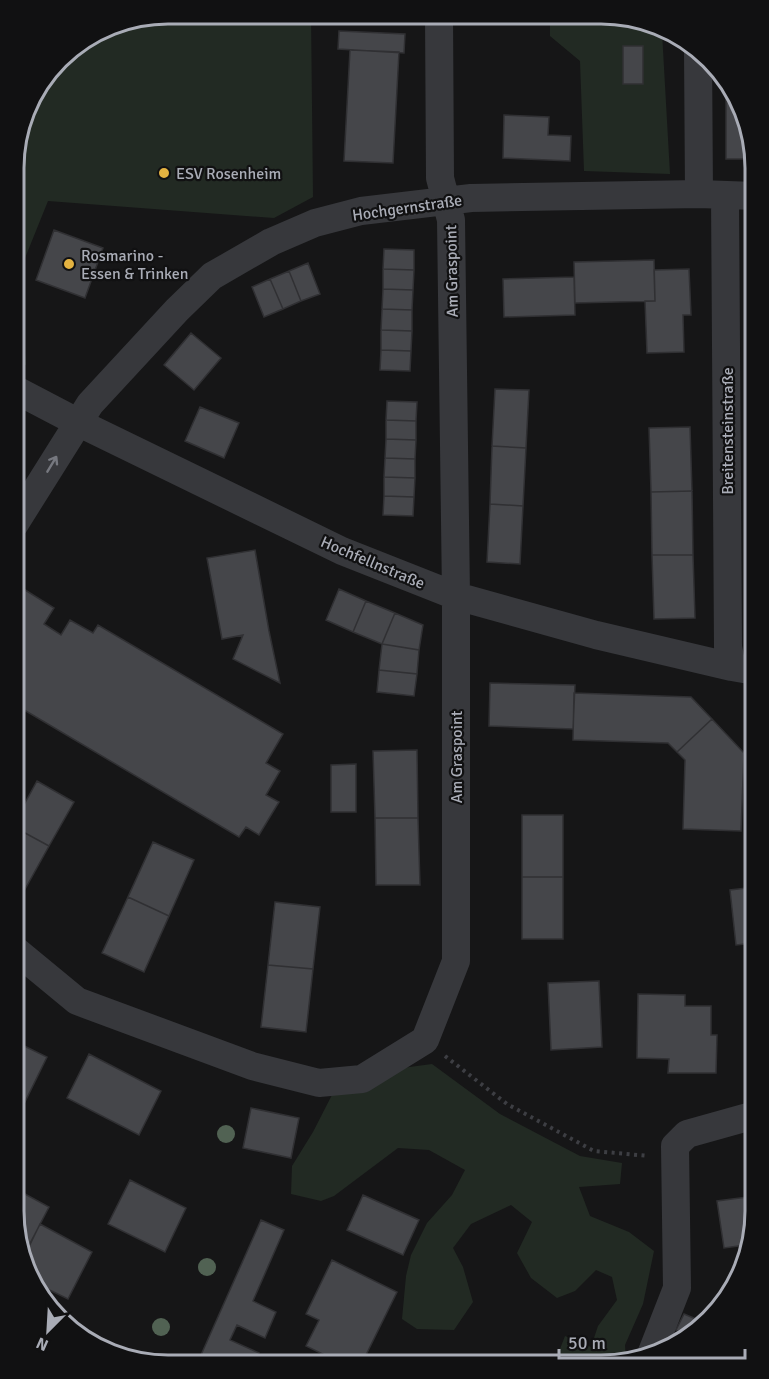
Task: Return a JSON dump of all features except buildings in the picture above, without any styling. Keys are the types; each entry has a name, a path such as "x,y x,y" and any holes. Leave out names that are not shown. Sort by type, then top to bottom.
{"street":[{"name":"Am Graspoint","path":"425,1040 456,961 456,596 451,220 440,178 439,24"},
{"name":"Breitensteinstraße","path":"700,64 712,195 728,647 744,669"},
{"name":"Hochgernstraße","path":"24,509 90,404 177,310 212,276 271,242 315,223 361,211 446,200 745,196"},
{"name":"Hochfellnstraße","path":"24,394 77,422 342,551 456,596 596,635 744,669"},
{"path":"24,957 77,1001 252,1066 320,1083 362,1079 425,1040"},
{"path":"655,1344 677,1287 675,1146 687,1134 745,1118"}],"path":[{"path":"425,1040 507,1104 594,1150 674,1158"}],"shaded area":[{"name":"ESV Rosenheim","path":"159,24 311,24 313,197 274,218 48,201 24,261 25,149 32,122 43,96 60,73 96,43 122,32"},
{"path":"550,24 610,24 629,27 662,38 670,174 584,171 580,61 550,36"},
{"name":"ESV Rosenheim","path":"24,339 26,365 24,364"},
{"path":"432,1064 500,1114 580,1156 622,1163 620,1184 579,1187 590,1216 629,1232 654,1251 643,1304 625,1345 625,1353 558,1355 565,1336 591,1347 598,1326 617,1300 612,1277 596,1270 575,1291 557,1298 531,1278 517,1253 532,1222 511,1205 471,1224 453,1248 463,1267 473,1302 454,1330 417,1329 402,1319 406,1276 411,1255 427,1223 452,1195 465,1170 429,1150 398,1148 334,1196 321,1201 291,1194 292,1166 334,1091 395,1069"}],"place":[{"name":"ESV Rosenheim","path":"164,173"},
{"name":"Rosmarino - Essen & Trinken","path":"69,264"}]}
